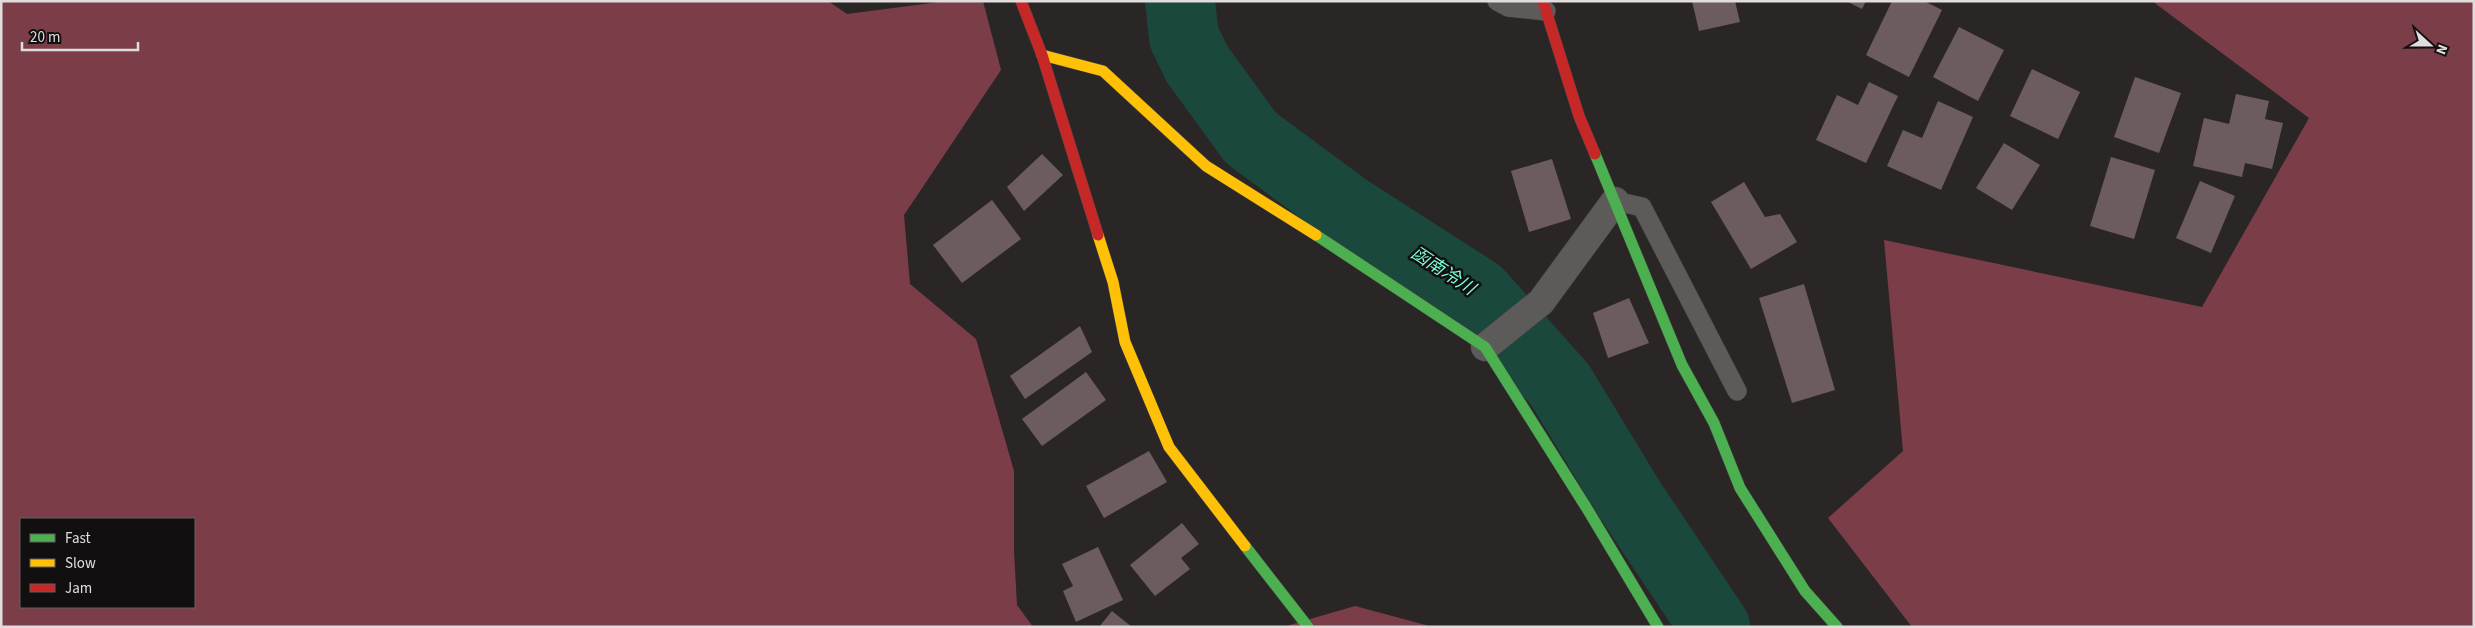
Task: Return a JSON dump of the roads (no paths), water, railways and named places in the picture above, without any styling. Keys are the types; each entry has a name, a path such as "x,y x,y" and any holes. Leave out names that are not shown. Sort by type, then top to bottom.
{"street":[{"path":"1021,1 1042,55 1113,282 1125,342 1169,447 1308,627"},
{"path":"1545,6 1579,116 1682,365 1714,423 1740,488 1805,590 1837,627"},
{"path":"1042,55 1103,71 1206,166 1343,252 1485,346 1586,507 1658,627"},
{"path":"1485,346 1541,302 1615,201"}],"lane":[{"path":"1497,1 1508,7 1545,6"},
{"path":"1615,201 1642,207 1737,391"}],"waterway":[{"name":"函南冷川","path":"1180,1 1184,37 1197,64 1251,138 1347,209 1478,293 1560,385 1630,500 1715,627"}]}
